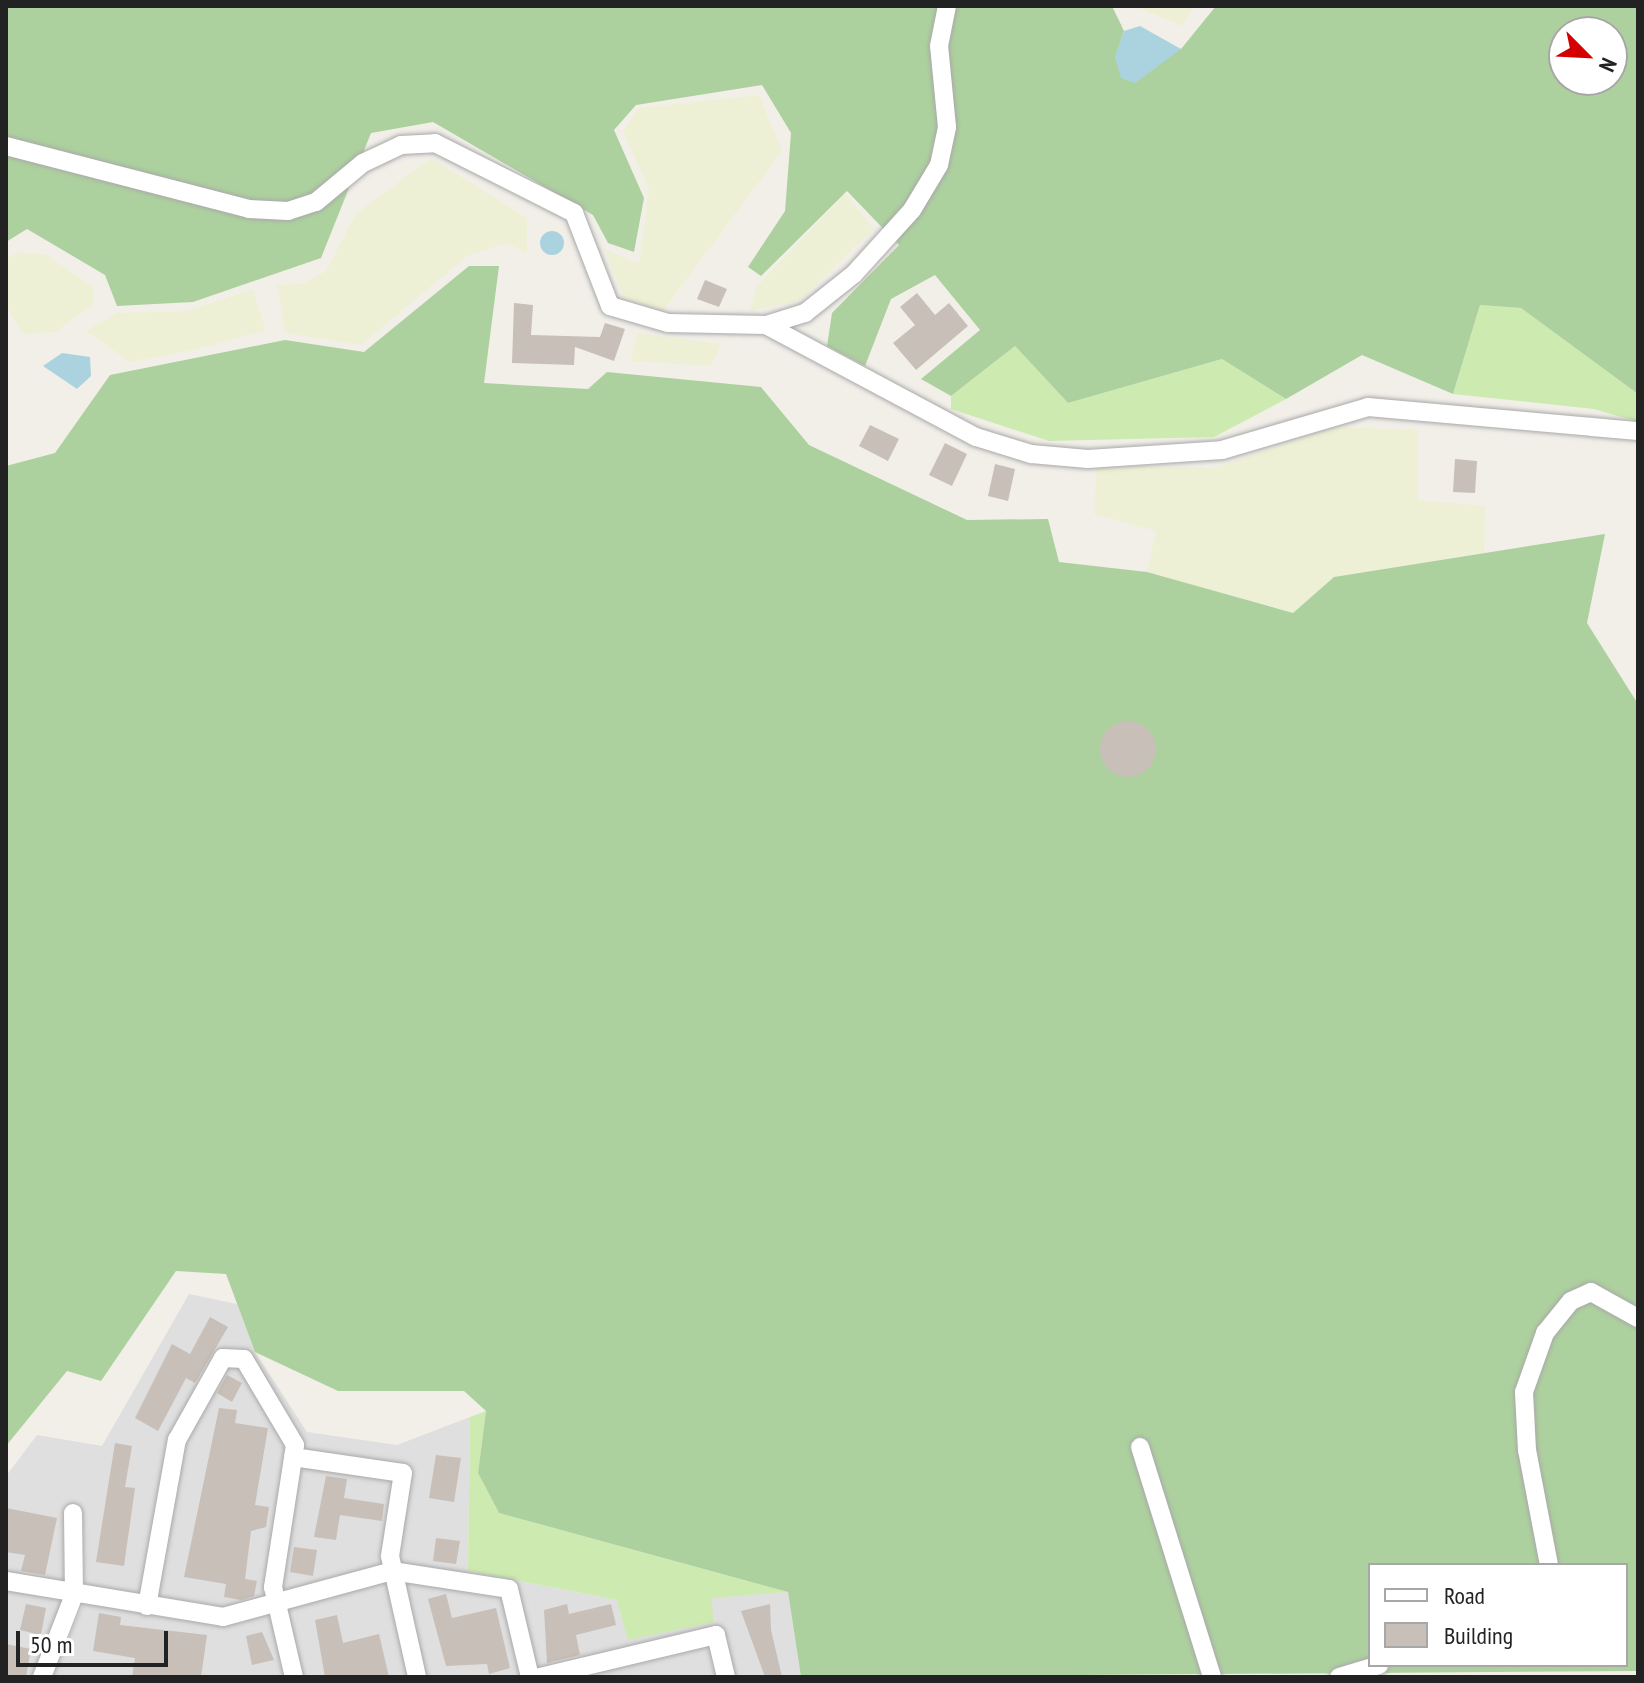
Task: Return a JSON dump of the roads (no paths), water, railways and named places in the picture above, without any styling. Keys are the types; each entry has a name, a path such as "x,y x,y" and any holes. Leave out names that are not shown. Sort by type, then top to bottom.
{"street":[{"path":"6,146 249,209 288,211 316,202 363,163 401,145 435,143 574,213 610,306 668,323 766,325 805,313 854,274 912,210 939,165 947,127 939,46 947,6"},
{"path":"766,325 976,437 1031,454 1088,459 1222,450 1368,407 1638,431"},
{"path":"1549,1563 1527,1450 1524,1392 1545,1333 1571,1301 1591,1292 1638,1318"},
{"path":"147,1606 177,1440 223,1358 244,1359 295,1445 276,1602 294,1677"},
{"path":"1140,1447 1212,1677"},
{"path":"293,1457 403,1473 392,1571 417,1677"},
{"path":"42,1677 74,1595 73,1513"},
{"path":"6,1581 74,1595 223,1617 392,1571 509,1589 530,1677"},
{"path":"540,1677 716,1635 726,1677"},
{"path":"1339,1677 1372,1667"}],"water":[{"path":"1140,26 1181,49 1135,83 1121,78 1115,57 1124,31"},
{"path":"552,231 561,234 564,243 561,252 552,255 543,252 540,243 543,234"},
{"path":"62,353 90,357 91,376 77,389 43,366"}]}
